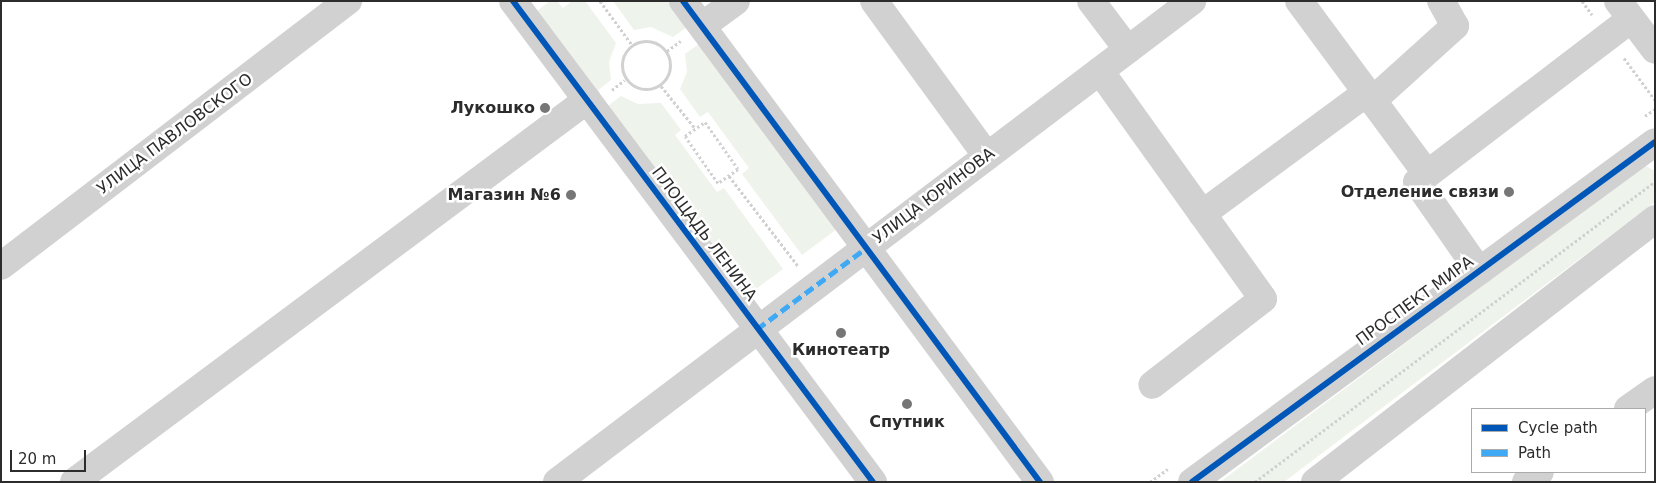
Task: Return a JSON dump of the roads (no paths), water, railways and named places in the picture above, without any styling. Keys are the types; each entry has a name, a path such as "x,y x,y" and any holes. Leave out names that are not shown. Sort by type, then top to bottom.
{"street":[{"name":"УЛИЦА ПАВЛОВСКОГО","path":"1,266 348,1"},
{"name":"ПЛОЩАДЬ ЛЕНИНА","path":"513,1 873,482"},
{"path":"684,1 1040,482"},
{"path":"702,26 736,1"},
{"path":"874,1 988,156"},
{"path":"1091,1 1128,50"},
{"name":"УЛИЦА ЮРИНОВА","path":"557,482 757,328 866,248 1192,1"},
{"path":"1299,1 1427,174"},
{"path":"1202,214 1369,97 1455,26 1441,1"},
{"path":"1479,271 1417,182 1625,10 1655,50"},
{"path":"1100,71 1263,299 1152,385"},
{"path":"74,482 587,100"},
{"name":"ПРОСПЕКТ МИРА","path":"1192,482 1655,142"},
{"path":"1315,482 1655,220"},
{"path":"1629,408 1655,390"},
{"path":"1526,482 1539,473"}],"place":[{"name":"Лукошко","path":"545,108"},
{"name":"Отделение связи","path":"1509,192"},
{"name":"Магазин №6","path":"571,195"},
{"name":"Кинотеатр","path":"841,333"},
{"name":"Спутник","path":"907,404"}]}
